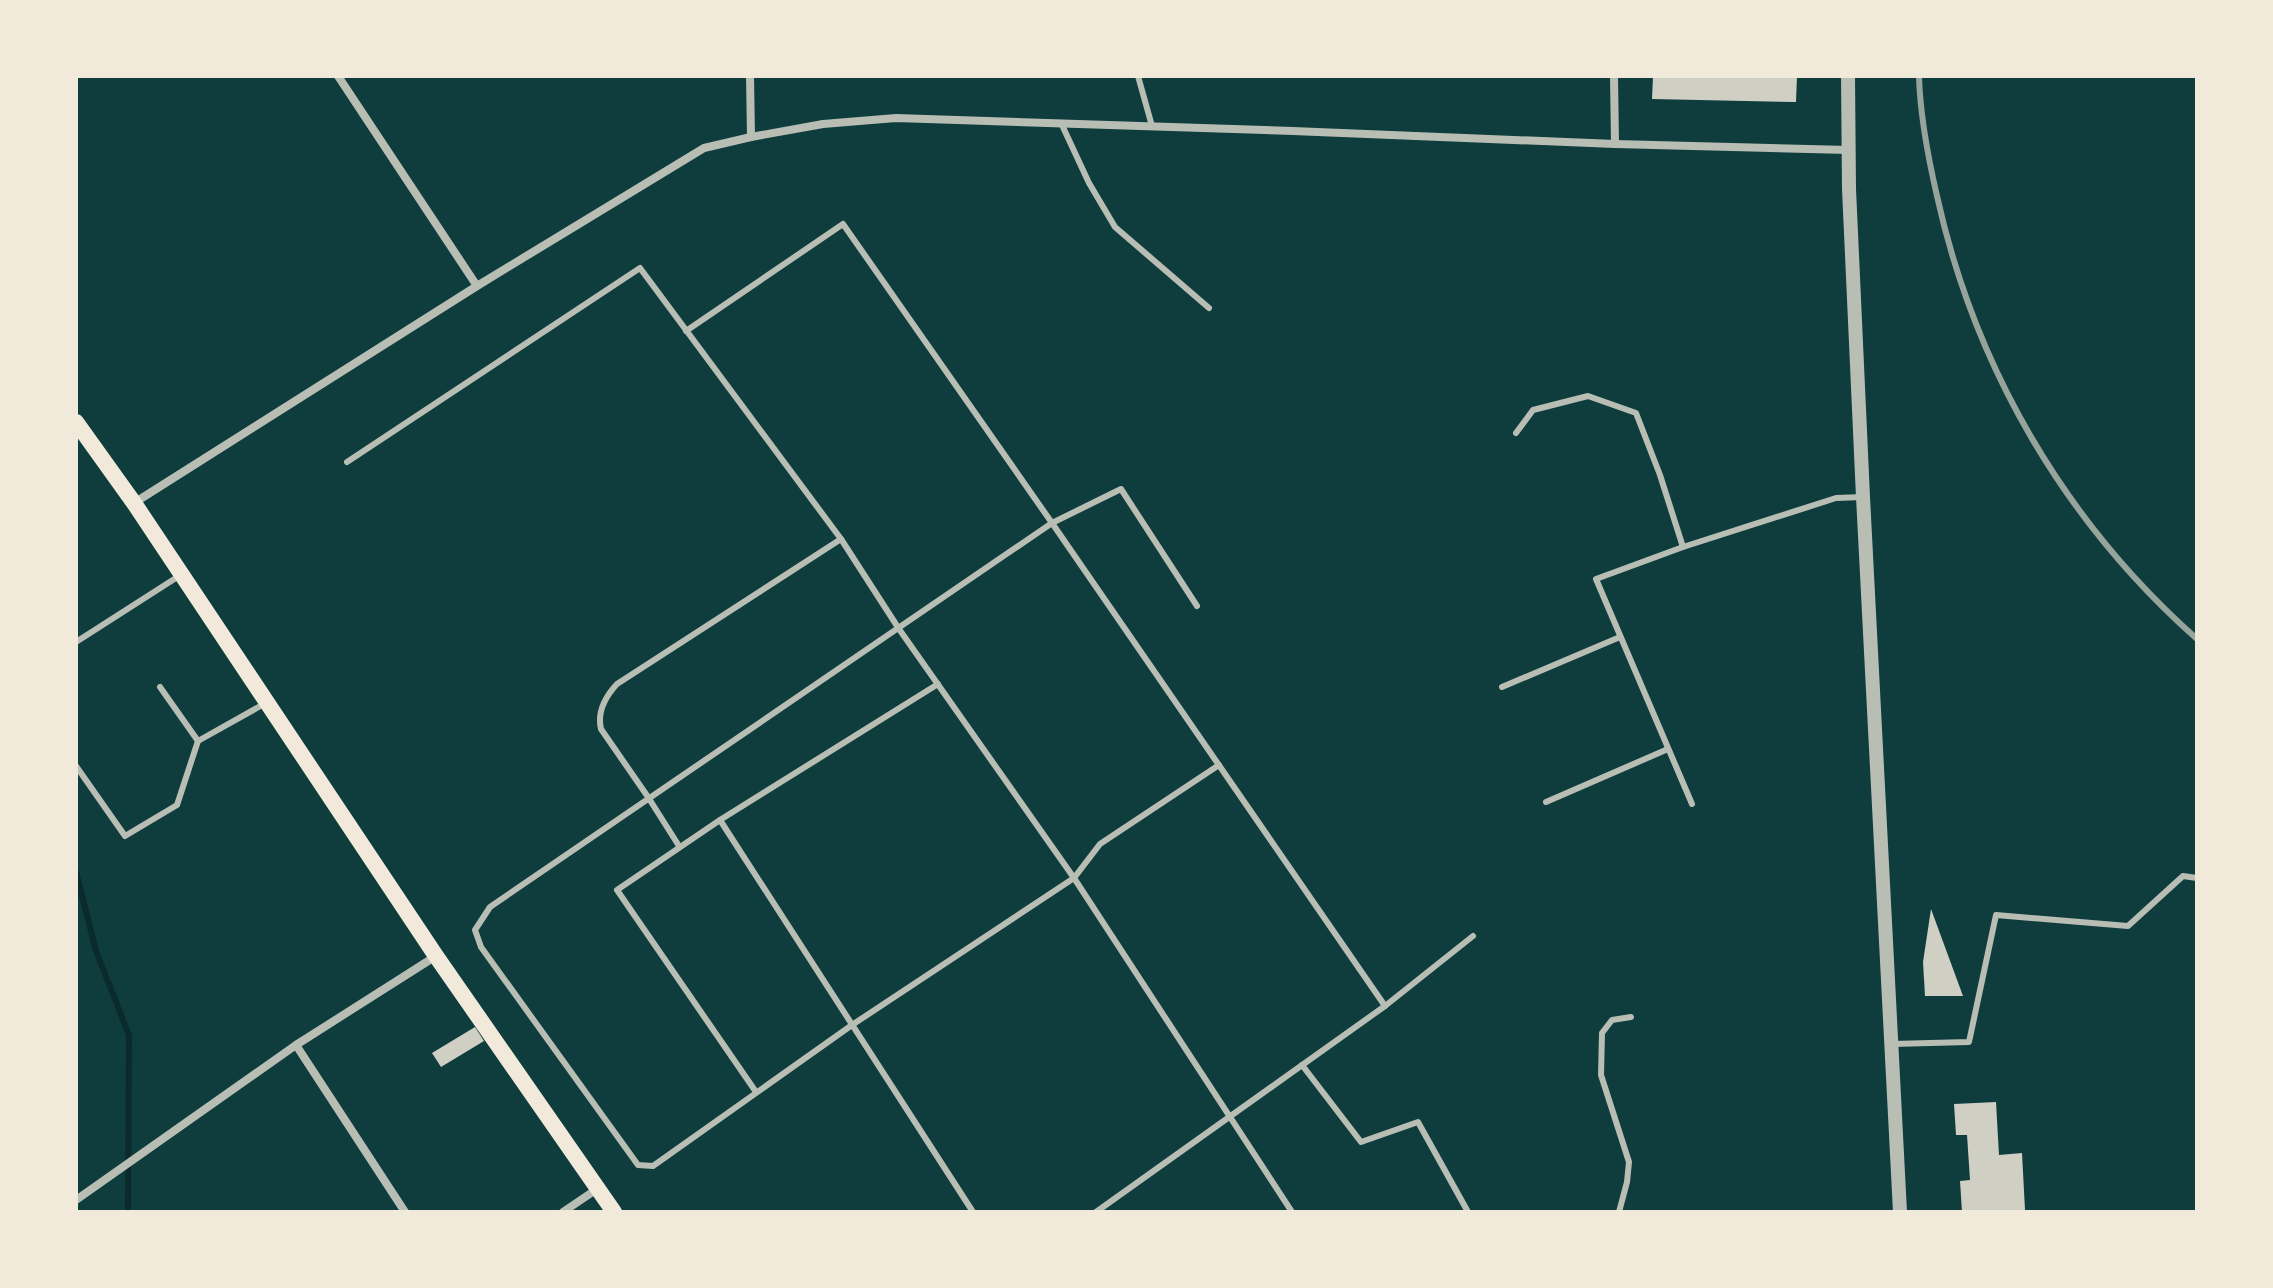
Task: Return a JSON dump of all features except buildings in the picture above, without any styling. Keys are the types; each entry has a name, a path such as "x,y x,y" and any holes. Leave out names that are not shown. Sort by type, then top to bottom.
{"main road":[{"path":"76,422 82,443 134,503 436,956 614,1212"}],"street":[{"path":"338,76 477,286"},
{"path":"750,76 751,137"},
{"path":"1614,76 1615,144"},
{"path":"1848,76 1848,150 1863,497 1900,1212"},
{"path":"134,503 477,286 704,148 751,137 823,124 896,118 1848,150"},
{"path":"76,1200 296,1045 436,956"},
{"path":"296,1045 405,1212"},
{"path":"563,1212 598,1188"}],"lane":[{"path":"1138,76 1152,126"},
{"path":"1062,125 1089,183 1115,227 1209,308"},
{"path":"686,331 843,224 1385,1006"},
{"path":"347,462 640,268 841,539 899,629 1074,878 1292,1212"},
{"path":"1516,433 1533,410 1588,396 1636,413 1683,547"},
{"path":"1197,606 1121,489 1052,523 648,797 490,907 475,930 481,947 638,1165 653,1166 852,1025 1074,878 1100,844 1219,765"},
{"path":"1692,804 1596,579 1683,547 1836,498 1863,497"},
{"path":"679,846 601,729 599,720 607,695 617,684 841,539"},
{"path":"76,642 182,574"},
{"path":"1502,687 1620,637"},
{"path":"756,1092 617,890 679,846 938,684"},
{"path":"160,687 198,741"},
{"path":"76,766 125,836 177,805 198,741 267,702"},
{"path":"1546,802 1668,749"},
{"path":"720,820 973,1212"},
{"path":"1892,1044 1969,1042 1996,915 2128,926 2183,876 2197,878"},
{"path":"1096,1212 1385,1006 1473,936"},
{"path":"1619,1212 1629,1162 1601,1075 1600,1048 1602,1033 1612,1020 1631,1017"},
{"path":"1302,1065 1361,1142 1418,1122 1468,1212"}],"waterway":[{"path":"76,872 96,951 129,1035 128,1212"}],"railway":[{"path":"1919,76 1928,151 1954,260 1975,321 2001,381 2067,493 2106,545 2149,593 2197,639"}]}
